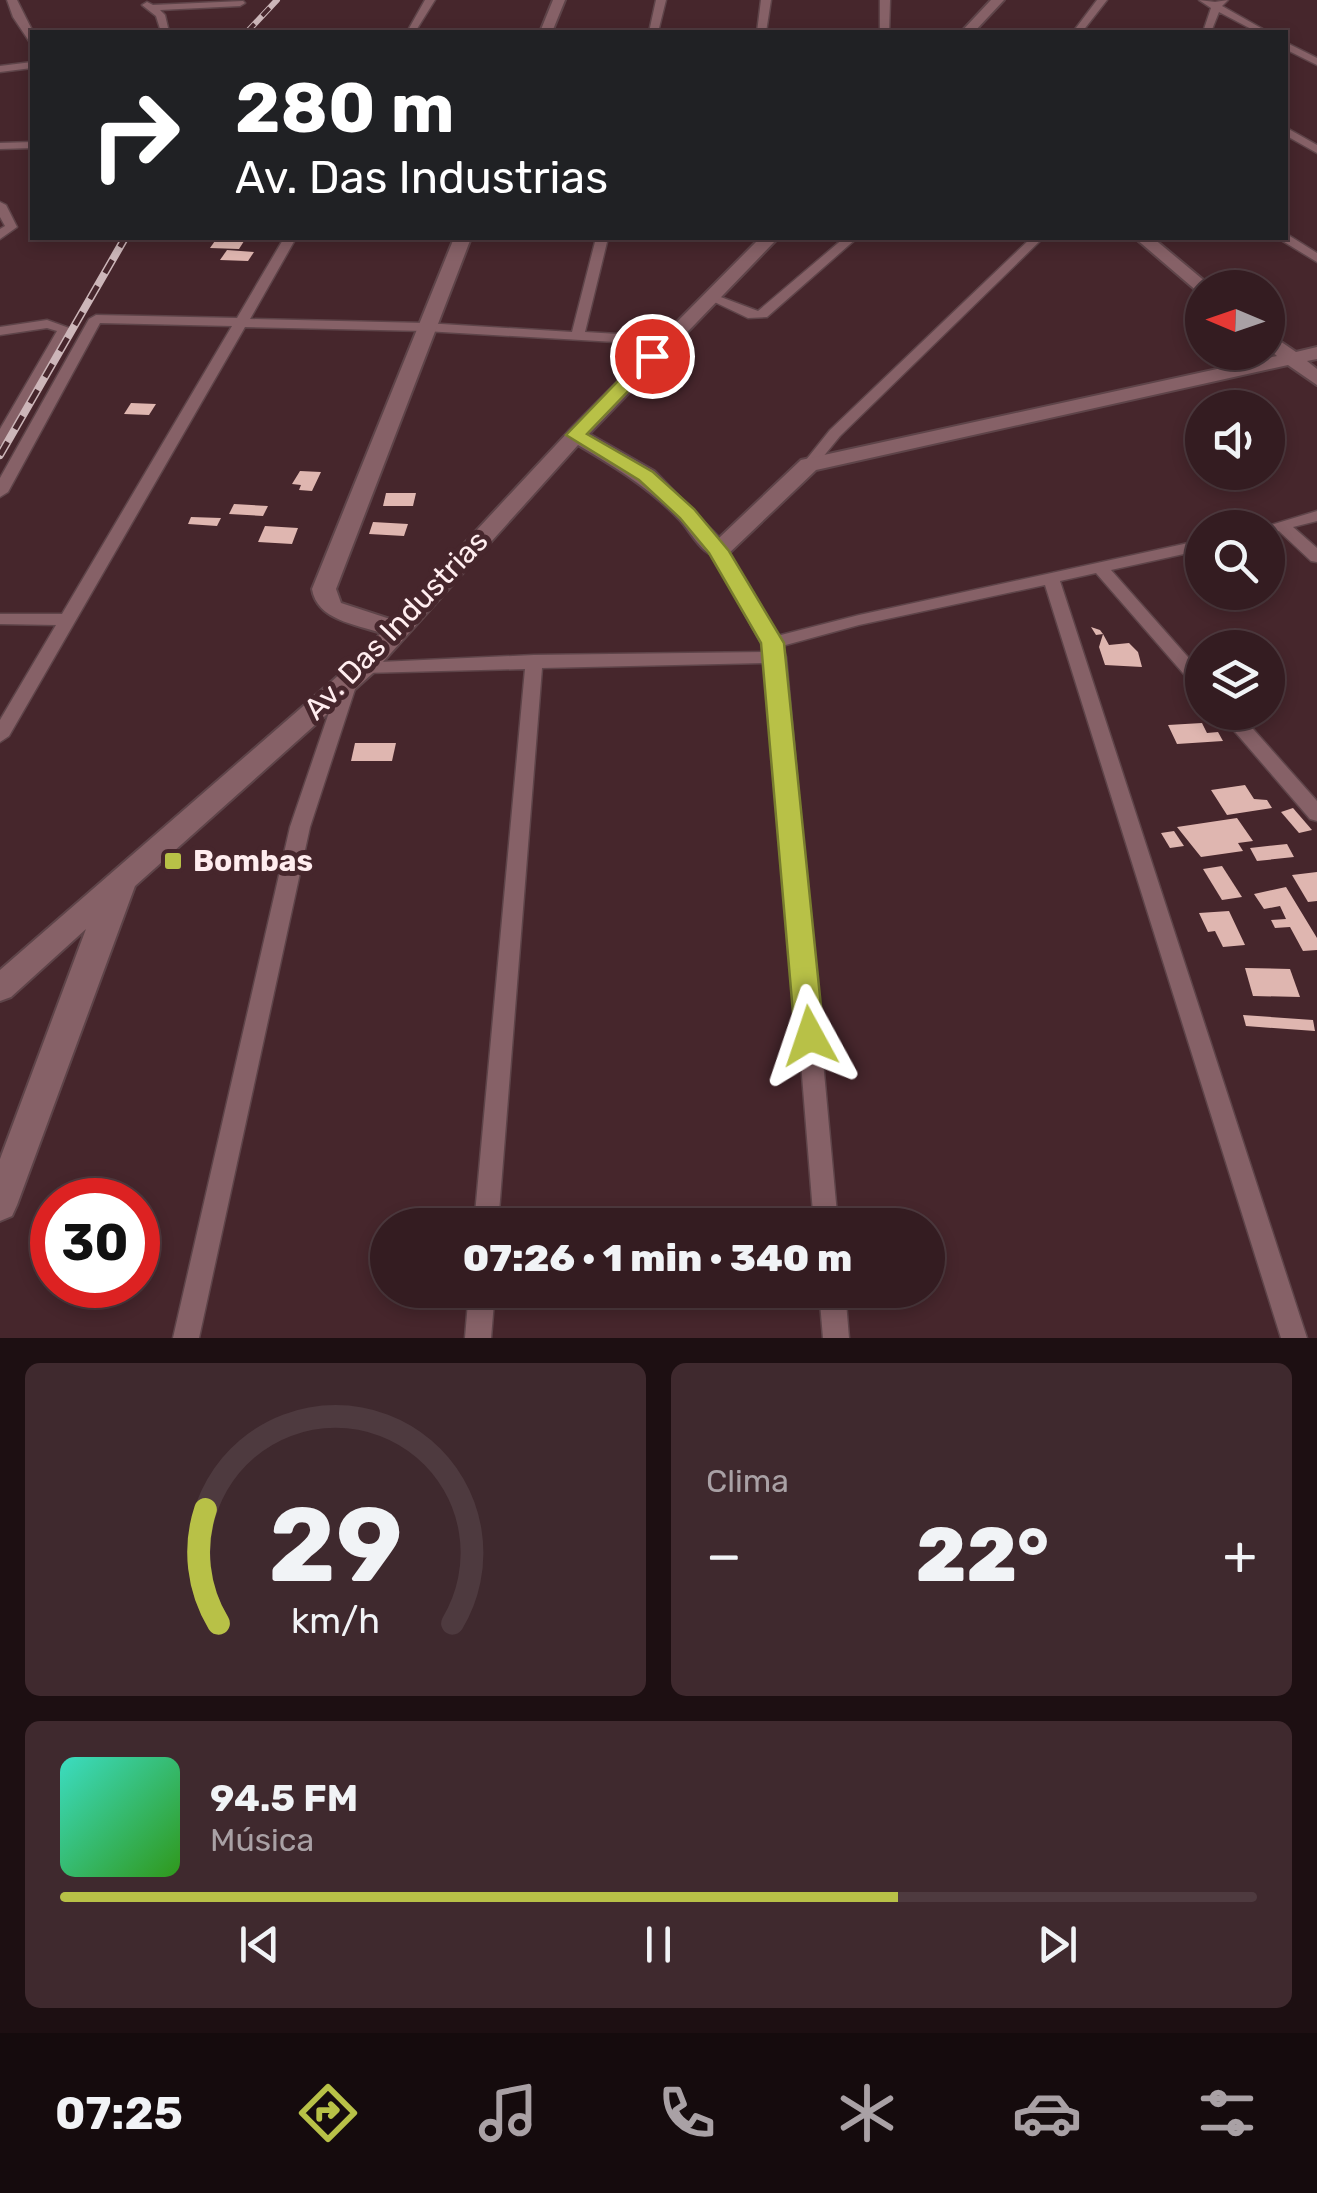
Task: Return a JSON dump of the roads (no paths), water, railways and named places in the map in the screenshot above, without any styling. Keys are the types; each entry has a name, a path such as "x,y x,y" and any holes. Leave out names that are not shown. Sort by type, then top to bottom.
{"street":[{"path":"12,0 30,36"},
{"path":"412,30 430,0"},
{"path":"547,30 559,0"},
{"path":"653,30 661,0"},
{"path":"761,30 766,0"},
{"path":"885,0 885,30"},
{"path":"969,30 998,0"},
{"path":"1079,30 1102,0"},
{"path":"1204,0 1220,4 1260,30"},
{"path":"148,4 240,3"},
{"path":"148,4 160,15 164,30"},
{"path":"1208,30 1220,4"},
{"path":"1288,46 1317,62"},
{"path":"0,70 30,65"},
{"path":"1288,132 1317,150"},
{"path":"0,146 30,145"},
{"path":"0,205 11,227 0,235"},
{"path":"1288,239 1317,258"},
{"path":"0,736 289,240"},
{"path":"397,630 332,608 326,602 324,590 461,240"},
{"path":"578,334 602,240"},
{"name":"Av. Das Industrias","path":"0,988 356,675 576,435 767,240"},
{"path":"710,297 754,316 762,314 849,240"},
{"path":"718,551 809,466 848,420 1035,240"},
{"path":"1145,240 1185,272"},
{"path":"0,492 92,322 102,318 425,326 667,341"},
{"path":"0,331 47,324 65,329 0,441"},
{"path":"1285,353 1317,379"},
{"path":"809,466 1317,353"},
{"path":"576,435 646,476 687,514 718,551 774,650 824,1208"},
{"path":"1285,524 1317,516"},
{"path":"1285,534 1317,558"},
{"path":"186,1338 300,826 356,675 534,661 774,650 860,620 1185,549"},
{"path":"1102,570 1185,665"},
{"path":"1051,579 1294,1338"},
{"path":"0,619 68,620"},
{"path":"487,1208 534,661"},
{"path":"1244,730 1317,814"},
{"path":"0,1206 109,908 133,873"},
{"path":"478,1338 480,1308"},
{"path":"834,1308 836,1338"}],"railway":[{"path":"249,30 277,0"},
{"path":"0,455 124,240"}],"place":[{"name":"Bombas","path":"173,861"}]}
